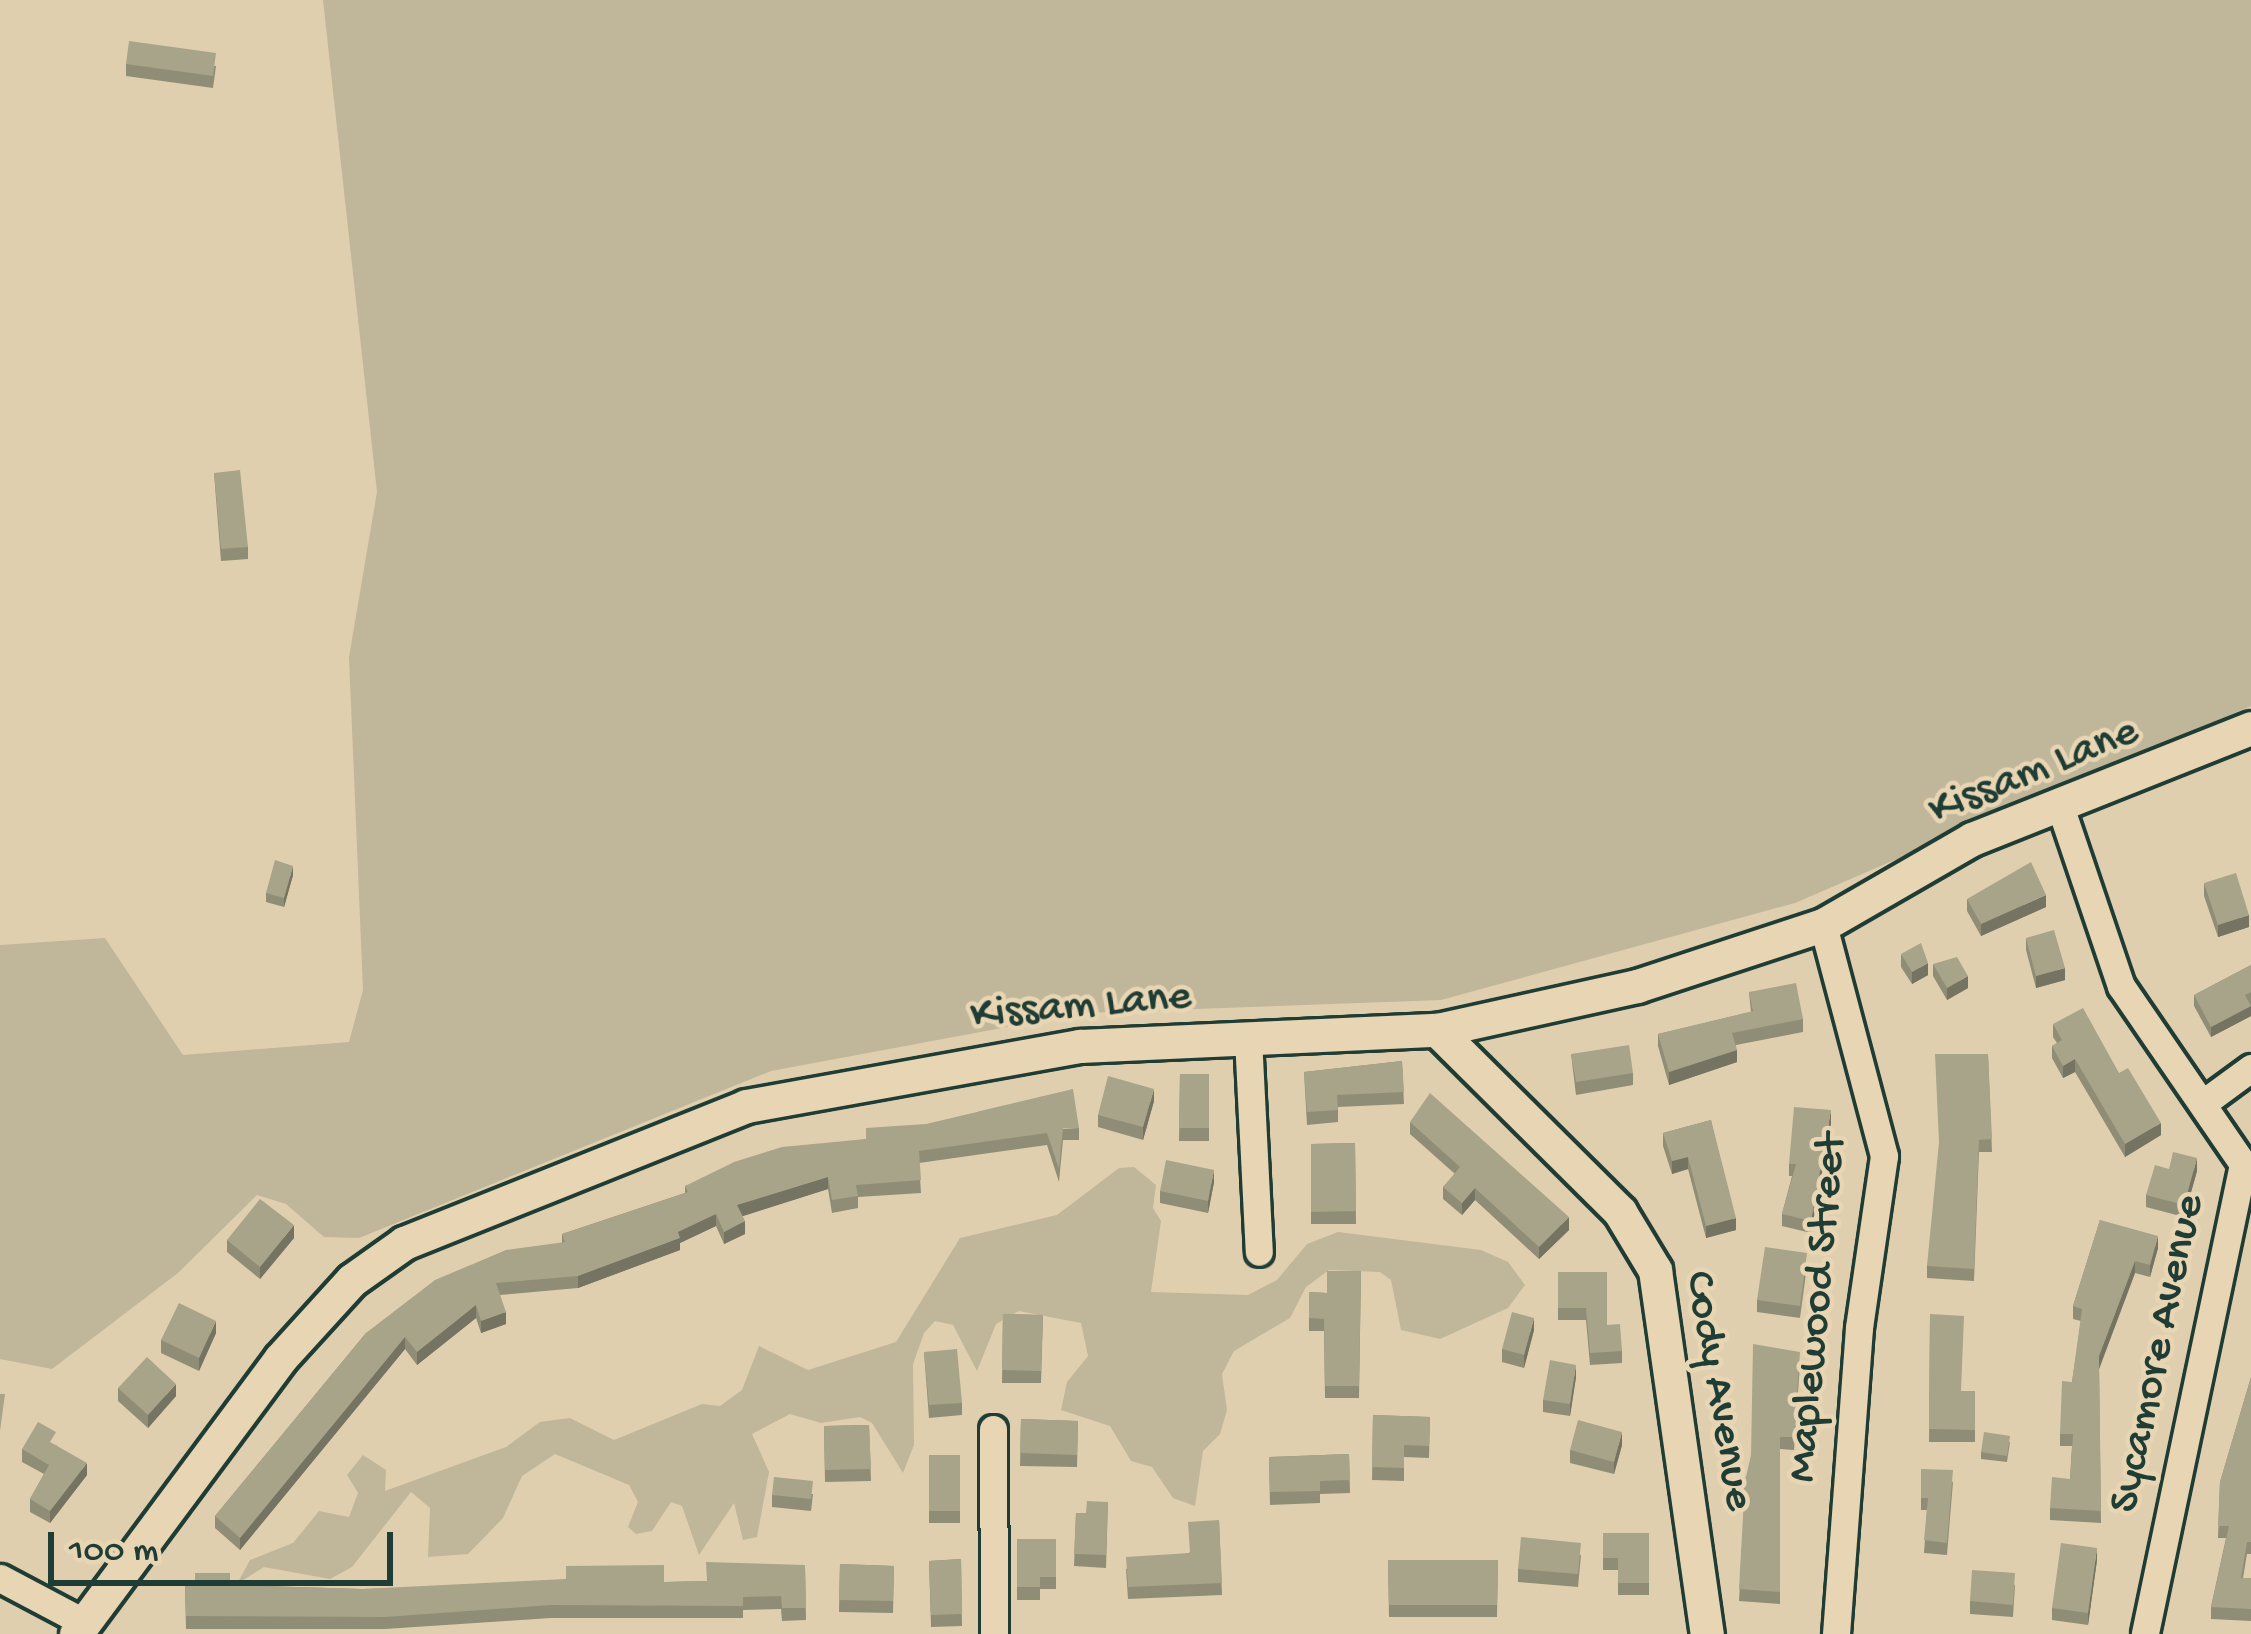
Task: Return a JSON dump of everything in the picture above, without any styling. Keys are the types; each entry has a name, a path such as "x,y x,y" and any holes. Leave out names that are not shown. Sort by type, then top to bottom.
{"street":[{"name":"Kissam Lane","path":"81,1628 280,1359 352,1280 404,1243 746,1106 1079,1046 1438,1030 1637,986 1823,925 1972,839 2251,728"},
{"name":"Sycamore Avenue","path":"2060,806 2121,986 2206,1101 2247,1166 2145,1634"},
{"name":"Maplewood Street","path":"1823,925 1884,1156 1857,1349 1836,1634"},
{"name":"Cody Avenue","path":"1438,1030 1620,1211 1648,1254 1677,1391 1707,1634"},
{"path":"1248,1038 1259,1252"},
{"path":"2206,1101 2251,1068"},
{"path":"993,1430 994,1634"},
{"path":"0,1578 81,1628"}],"shaded area":[{"path":"323,0 2251,0 2251,706 1795,903 1441,1000 1083,1013 771,1071 359,1238 324,1237 286,1204 257,1195 178,1273 52,1369 0,1359 0,945 105,938 183,1055 349,1042 363,990 349,657 377,492"},
{"path":"1134,1167 1156,1185 1153,1208 1161,1221 1151,1292 1248,1295 1277,1280 1307,1244 1338,1232 1481,1250 1508,1262 1525,1285 1508,1308 1440,1339 1401,1330 1391,1280 1380,1272 1329,1270 1306,1287 1290,1318 1234,1351 1222,1374 1227,1410 1220,1434 1203,1451 1195,1506 1173,1498 1152,1467 1131,1461 1110,1426 1061,1410 1067,1382 1088,1356 1081,1323 1019,1311 996,1324 977,1371 953,1325 935,1321 924,1333 913,1364 914,1445 903,1473 872,1423 860,1417 821,1423 790,1414 752,1434 769,1472 757,1537 743,1540 734,1503 699,1555 682,1506 671,1502 652,1531 636,1534 628,1527 638,1502 629,1485 555,1454 522,1476 503,1518 468,1554 428,1557 430,1508 411,1492 352,1567 330,1579 264,1567 237,1584 250,1560 293,1543 319,1511 349,1517 358,1493 347,1475 363,1455 386,1470 385,1491 506,1447 540,1422 570,1418 614,1440 702,1404 720,1406 742,1390 759,1346 808,1370 896,1342 960,1238 1057,1215 1119,1168"}],"building":[{"path":"129,41 216,53 213,76 126,64"},
{"path":"240,470 248,547 221,549 214,473"},
{"path":"275,860 293,866 284,898 266,893"},
{"path":"2031,862 2046,895 1981,924 1967,899"},
{"path":"2236,873 2249,915 2218,925 2204,883"},
{"path":"2054,930 2065,968 2036,976 2026,938"},
{"path":"1921,943 1928,963 1912,972 1901,954"},
{"path":"1957,957 1968,976 1947,988 1933,964"},
{"path":"2251,965 2251,992 2245,995 2251,1006 2211,1027 2194,995"},
{"path":"1796,983 1803,1019 1732,1033 1737,1050 1669,1072 1658,1034 1753,1011 1749,992"},
{"path":"2083,1008 2119,1073 2128,1068 2161,1123 2125,1144 2075,1059 2063,1066 2052,1046 2062,1040 2053,1024"},
{"path":"1629,1045 1633,1073 1576,1082 1571,1054"},
{"path":"1935,1054 1988,1054 1992,1139 1979,1140 1974,1269 1927,1266 1939,1142"},
{"path":"1402,1061 1404,1092 1337,1095 1338,1110 1307,1112 1304,1072"},
{"path":"1180,1074 1209,1074 1209,1128 1179,1128"},
{"path":"1108,1076 1154,1089 1143,1127 1098,1115"},
{"path":"1073,1089 1079,1128 1063,1128 1059,1169 1047,1133 919,1151 921,1180 856,1185 858,1196 832,1200 828,1177 737,1205 745,1221 724,1232 716,1214 678,1232 680,1238 578,1276 496,1283 506,1312 481,1321 476,1305 417,1352 405,1337 240,1538 215,1516 366,1333 435,1280 506,1250 565,1242 562,1234 688,1192 685,1186 734,1162 782,1147 866,1139 866,1128 926,1124"},
{"path":"1430,1093 1569,1217 1539,1247 1475,1188 1462,1203 1443,1187 1460,1167 1410,1122"},
{"path":"1794,1107 1831,1110 1811,1221 1782,1214 1796,1164 1789,1164"},
{"path":"1711,1120 1736,1218 1706,1226 1688,1157 1672,1161 1663,1133"},
{"path":"1355,1143 1356,1211 1311,1212 1311,1144"},
{"path":"2173,1152 2197,1158 2184,1205 2146,1195 2155,1165 2169,1169"},
{"path":"1166,1160 1214,1170 1208,1201 1160,1191"},
{"path":"260,1199 294,1225 260,1267 227,1240"},
{"path":"2100,1220 2158,1236 2150,1265 2135,1261 2099,1356 2101,1511 2050,1508 2052,1477 2070,1479 2073,1434 2060,1434 2062,1381 2072,1382 2082,1309 2073,1306"},
{"path":"1765,1247 1807,1253 1800,1306 1757,1300"},
{"path":"1327,1271 1361,1271 1359,1386 1325,1386 1324,1319 1309,1318 1309,1292 1327,1293"},
{"path":"1558,1272 1607,1272 1607,1325 1620,1324 1622,1351 1590,1353 1586,1308 1558,1308"},
{"path":"179,1303 216,1321 199,1358 161,1340"},
{"path":"1512,1312 1534,1318 1524,1355 1502,1349"},
{"path":"1003,1314 1043,1315 1041,1371 1002,1370"},
{"path":"1930,1314 1964,1316 1961,1391 1975,1391 1975,1430 1929,1429"},
{"path":"1753,1344 1800,1352 1794,1437 1780,1437 1780,1592 1739,1589 1744,1498 1728,1498 1728,1478 1746,1477 1751,1455"},
{"path":"957,1349 962,1403 929,1405 924,1352"},
{"path":"147,1357 176,1384 148,1415 118,1388"},
{"path":"1550,1360 1576,1365 1570,1404 1543,1400"},
{"path":"2251,1377 2251,1542 2247,1542 2241,1578 2251,1578 2251,1609 2211,1607 2229,1526 2218,1526 2220,1482"},
{"path":"0,1394 5,1394 0,1431"},
{"path":"1373,1415 1430,1417 1429,1446 1404,1445 1404,1468 1372,1467"},
{"path":"1021,1419 1078,1421 1077,1455 1020,1453"},
{"path":"1578,1420 1622,1432 1614,1462 1570,1450"},
{"path":"38,1422 56,1432 50,1442 87,1463 50,1511 30,1499 49,1465 22,1449"},
{"path":"869,1425 871,1469 825,1470 824,1426"},
{"path":"1984,1432 2010,1436 2007,1456 1981,1452"},
{"path":"1349,1454 1350,1480 1320,1481 1320,1491 1270,1492 1269,1457"},
{"path":"929,1455 960,1455 960,1511 929,1511"},
{"path":"1921,1469 1953,1470 1947,1543 1924,1540 1928,1498 1921,1498"},
{"path":"774,1477 813,1481 811,1499 772,1495"},
{"path":"1087,1501 1108,1502 1106,1555 1074,1554 1076,1513 1086,1513"},
{"path":"1219,1520 1222,1583 1128,1587 1126,1557 1190,1553 1188,1522"},
{"path":"1603,1533 1649,1533 1649,1583 1618,1583 1618,1558 1603,1558"},
{"path":"1521,1537 1581,1543 1578,1574 1518,1569"},
{"path":"1017,1539 1056,1539 1056,1577 1040,1577 1040,1587 1017,1587"},
{"path":"2061,1543 2097,1548 2088,1613 2052,1608"},
{"path":"961,1559 962,1614 931,1615 929,1561"},
{"path":"1388,1560 1498,1560 1497,1605 1389,1605"},
{"path":"706,1562 805,1565 806,1608 782,1608 781,1596 743,1597 743,1606 551,1605 385,1617 186,1616 185,1586 195,1585 195,1573 230,1573 230,1585 362,1589 566,1579 566,1566 664,1565 664,1582 707,1581"},
{"path":"840,1564 894,1566 893,1601 839,1600"},
{"path":"1972,1570 2015,1573 2013,1605 1970,1601"}]}
